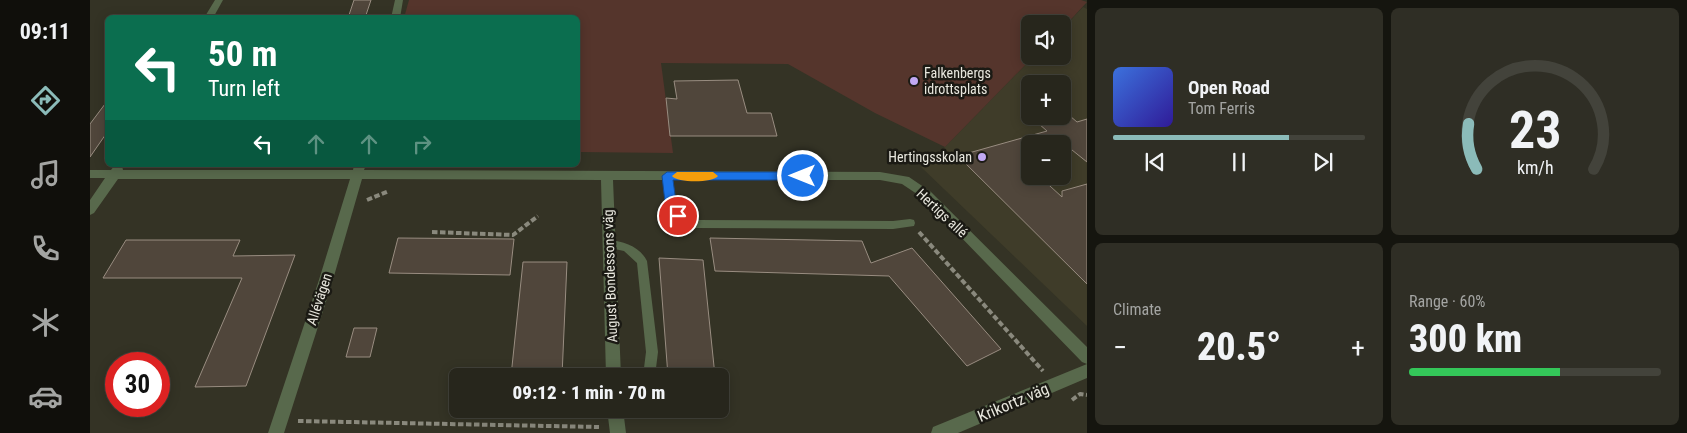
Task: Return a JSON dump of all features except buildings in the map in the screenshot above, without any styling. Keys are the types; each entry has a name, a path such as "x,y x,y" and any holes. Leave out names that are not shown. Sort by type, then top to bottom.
{"street":[{"path":"210,15 219,0"},
{"path":"396,15 399,0"},
{"path":"90,210 118,169"},
{"name":"Hertigs allé","path":"90,174 118,169 359,170 667,176 880,176 905,180 927,195 1087,357"},
{"name":"Allévägen","path":"276,433 325,283 359,170"},
{"name":"August Bondessons väg","path":"607,175 613,368"},
{"name":"Krikortz väg","path":"939,433 1087,371"},
{"path":"616,418 618,433"}],"lane":[{"path":"667,176 671,202 678,216 694,224 893,225 910,223"},
{"path":"609,244 618,244 626,248 637,254 642,261 652,352 650,368"}],"path":[{"path":"365,201 387,192 395,191"},
{"path":"432,232 513,235 538,216"},
{"path":"910,223 1056,384"},
{"path":"1072,400 1080,394 1087,395"},
{"path":"300,411 298,421 599,427"}],"shaded area":[{"name":"Falkenbergs idrottsplats","path":"409,0 1081,0 1087,2 1071,19 1071,15 1021,15 1021,65 1025,65 945,147 875,113 788,64 661,63 673,153 580,152 580,15 405,15"},
{"name":"Hertingsskolan","path":"1083,7 1087,9 1087,326 921,167 945,147 1025,65 1071,65 1071,20"}],"slow traffic":[{"path":"677,176 713,176"}],"place":[{"name":"Falkenbergs idrottsplats","path":"914,81"},
{"name":"Hertingsskolan","path":"982,157"}],"route":[{"path":"678,216 671,202 667,176 803,176"}]}
